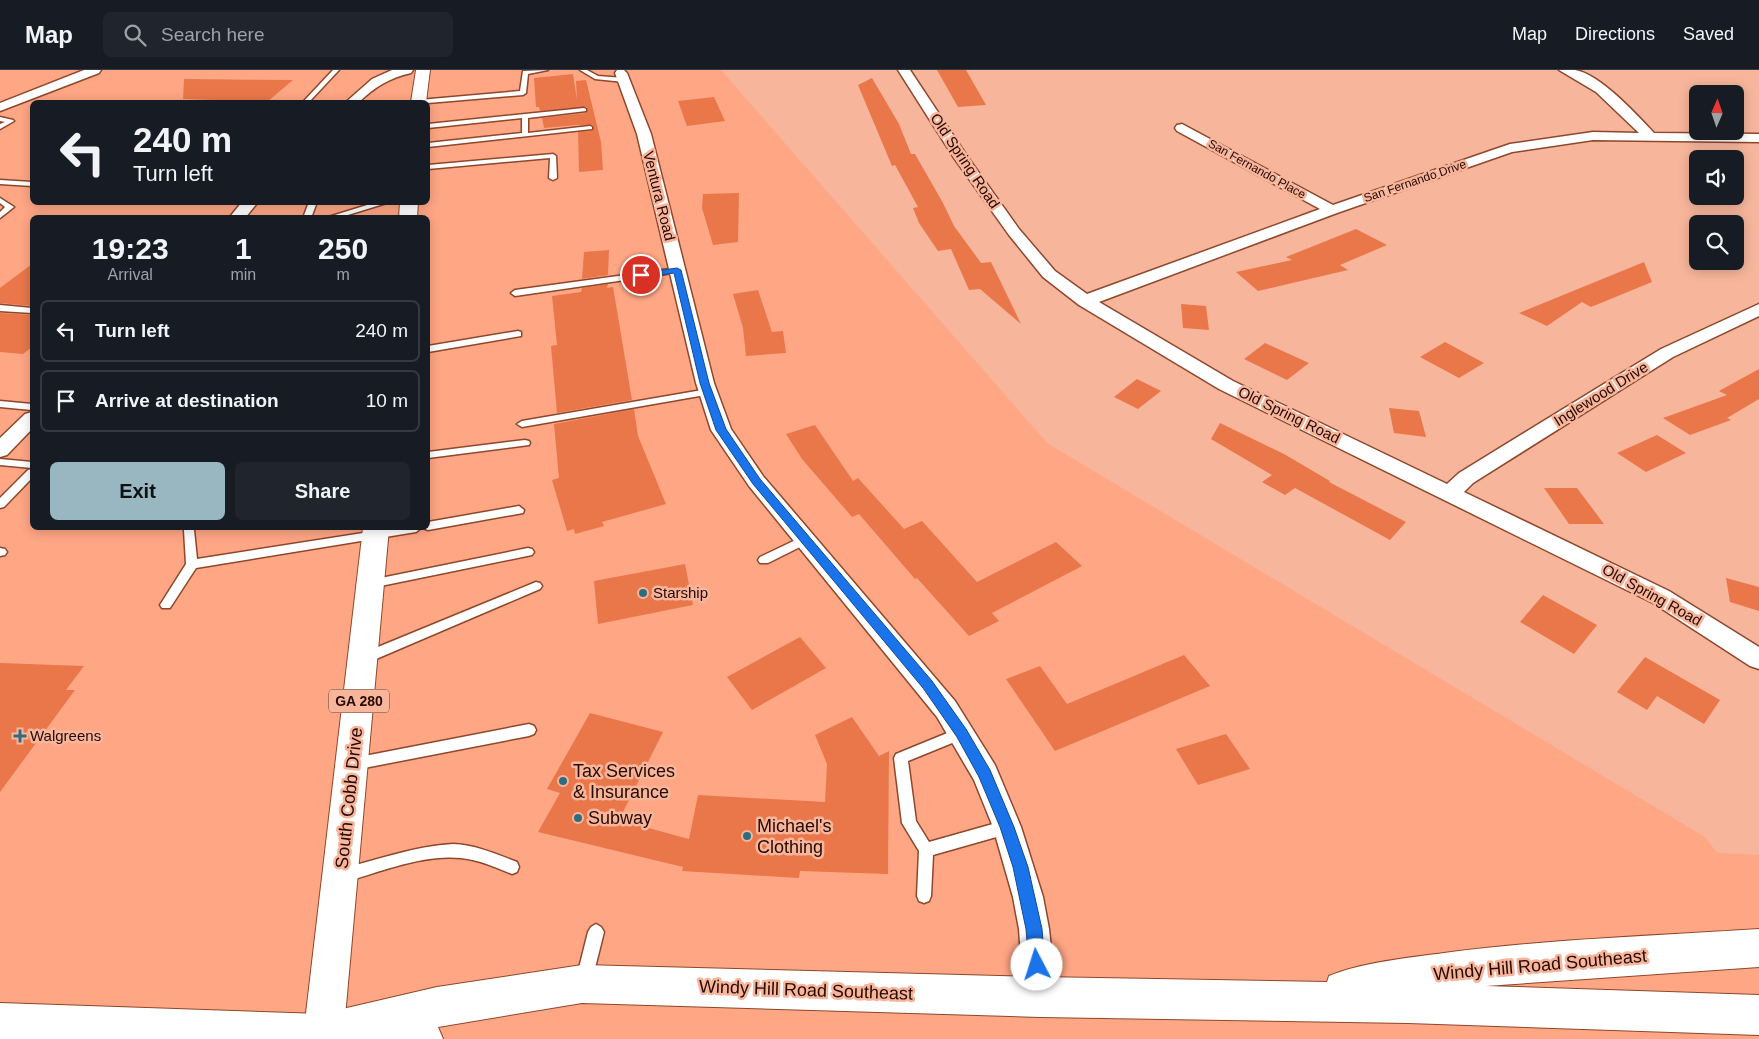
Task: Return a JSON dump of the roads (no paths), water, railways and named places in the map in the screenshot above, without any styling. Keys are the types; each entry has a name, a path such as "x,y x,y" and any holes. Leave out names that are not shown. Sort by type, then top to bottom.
{"main road":[{"path":"419,100 423,70"},
{"name":"South Cobb Drive","path":"324,1036 342,876 376,531"},
{"name":"Windy Hill Road Southeast","path":"1293,1000 1418,976 1507,964 1759,948"},
{"name":"Windy Hill Road Southeast","path":"324,1036 437,1007 582,984 1040,997 1293,1000 1759,1015"},
{"name":"Windy Hill Road Southeast","path":"1,1025 423,1039"}],"street":[{"path":"0,106 95,70"},
{"path":"354,100 374,81 387,74 407,70"},
{"name":"Old Spring Road","path":"904,70 961,158 1014,232 1049,274 1085,301 1226,385 1661,597 1759,659"},
{"path":"1565,70 1596,86 1619,103 1650,136"},
{"name":"Ventura Road","path":"622,77 644,134 708,392 721,430 756,481 927,684 962,733 985,774 1021,867 1034,929 1040,997"},
{"name":"San Fernando Place","path":"1182,128 1332,210"},
{"name":"San Fernando Drive","path":"1085,301 1332,210 1510,148 1592,136 1759,138"},
{"path":"239,215 248,205"},
{"name":"Inglewood Drive","path":"1451,493 1466,478 1666,354 1759,309"},
{"path":"0,450 30,420"}],"lane":[{"path":"308,100 336,70"},
{"path":"523,102 525,72 545,70"},
{"path":"583,70 597,78 622,77"},
{"path":"430,101 523,93"},
{"path":"430,126 584,110"},
{"path":"525,116 526,135"},
{"path":"0,119 11,121 0,127"},
{"path":"430,145 590,128"},
{"path":"430,166 553,156 553,178"},
{"path":"0,182 30,184"},
{"path":"0,200 10,207 0,216"},
{"path":"339,215 376,205"},
{"path":"515,292 677,270"},
{"path":"0,308 30,311"},
{"path":"430,349 518,334"},
{"path":"522,424 708,392"},
{"path":"0,404 30,407"},
{"path":"430,455 526,443"},
{"path":"0,462 30,465"},
{"path":"0,504 30,474"},
{"path":"430,526 519,510"},
{"path":"166,605 192,564 189,530"},
{"path":"192,564 389,530"},
{"path":"764,560 804,540"},
{"path":"371,584 528,552"},
{"path":"363,659 536,586"},
{"path":"352,764 530,730"},
{"path":"924,896 926,850 909,822 901,758 962,733"},
{"path":"926,850 1007,827"},
{"path":"342,876 436,853 454,851 470,853 512,867"},
{"path":"582,984 596,932"}],"place":[{"name":"Starship","path":"643,593"},
{"name":"Walgreens","path":"20,736"},
{"name":"Tax Services & Insurance","path":"563,781"},
{"name":"Subway","path":"578,818"},
{"name":"Michael's Clothing","path":"747,836"}]}
